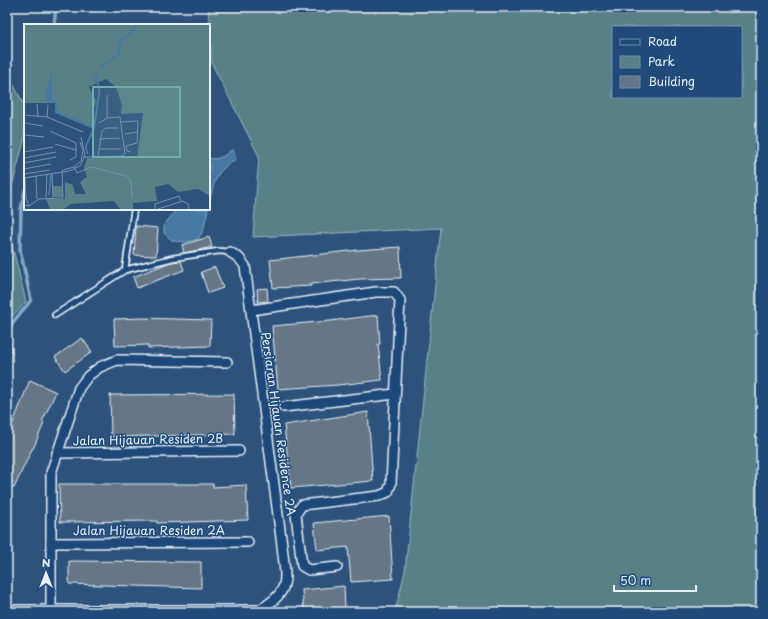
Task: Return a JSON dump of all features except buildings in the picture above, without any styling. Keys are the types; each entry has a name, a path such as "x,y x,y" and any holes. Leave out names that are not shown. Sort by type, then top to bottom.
{"street":[{"name":"Persiaran Hijauan Residence 2A","path":"51,609 259,610 273,602 283,590 285,580 245,266 239,258 230,252"},
{"path":"251,310 376,292 394,292 400,300 391,484 388,492 379,496 302,505 296,514 302,566 309,570 337,567"},
{"path":"7,610 51,609 51,473 79,388 88,376 100,367 117,360 227,362"},
{"path":"284,407 396,394"},
{"name":"Jalan Hijauan Residen 2B","path":"57,453 239,451"},
{"name":"Jalan Hijauan Residen 2A","path":"51,543 248,542"}],"lane":[{"path":"125,270 134,210"},
{"path":"55,315 125,270 173,258 220,251 230,252"}],"green space":[{"path":"208,7 761,7 761,612 395,612 405,571 441,228 253,237 259,156 212,64"},
{"path":"7,72 24,105 24,141 7,205"},
{"path":"7,224 26,302 7,322"}],"water":[{"path":"233,149 236,159 219,173 214,183 210,200 210,158 216,159"},
{"path":"173,210 208,210 203,231 198,239 186,242 173,241 164,233 164,225 174,213"}],"waterway":[{"path":"54,24 56,7"},
{"path":"7,361 11,352 9,335 12,323 31,300 20,250 21,209 24,195"}]}
